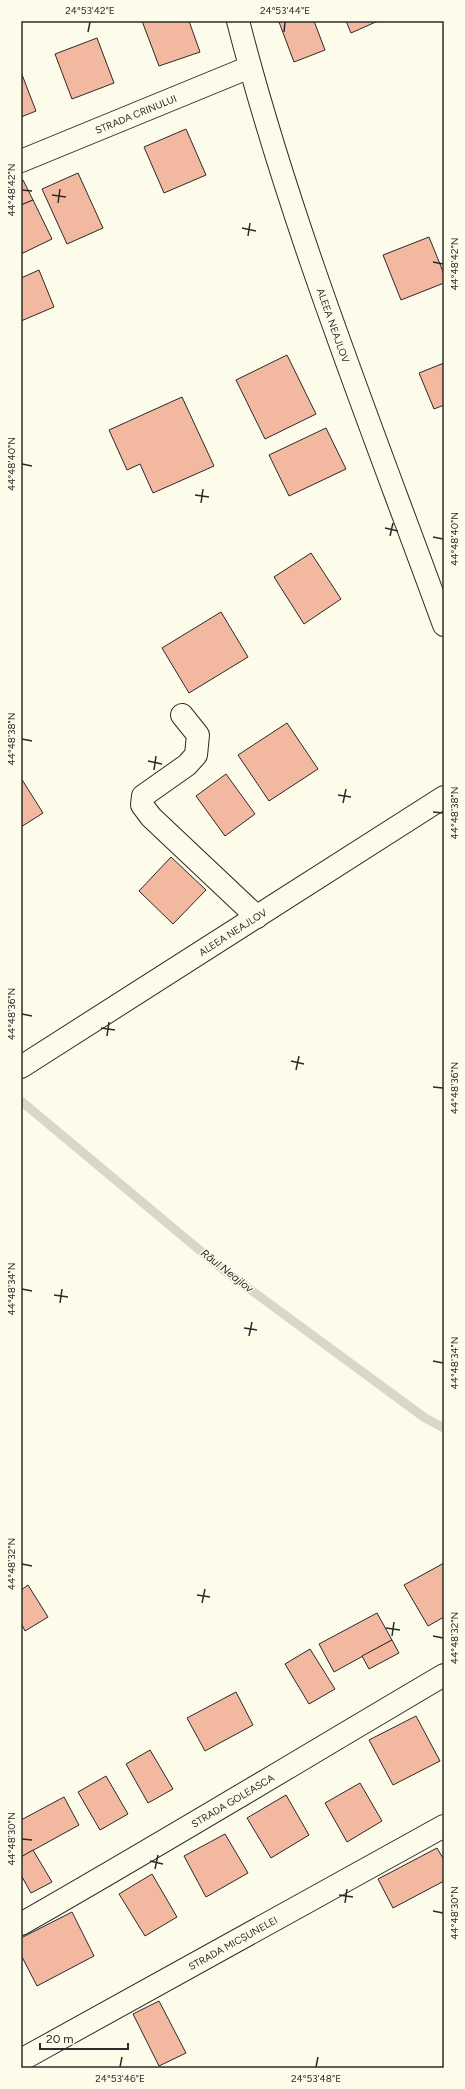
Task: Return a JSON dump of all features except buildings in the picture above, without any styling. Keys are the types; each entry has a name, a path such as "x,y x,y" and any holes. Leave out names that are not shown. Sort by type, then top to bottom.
{"street":[{"name":"ALEEA NEAJLOV","path":"238,21 250,67 298,224 444,625"},
{"name":"STRADA CRINULUI","path":"21,161 250,67"},
{"path":"182,715 198,736 196,755 186,765 144,796 142,805 151,817 257,917"},
{"name":"ALEEA NEAJLOV","path":"21,1067 444,797"},
{"name":"STRADA GOLEASCA","path":"21,1924 130,1862 444,1675"},
{"name":"STRADA MICȘUNELEI","path":"21,2060 444,1826"}],"waterway":[{"name":"Râul Neajlov","path":"21,1101 221,1268 425,1418 444,1428"}]}
